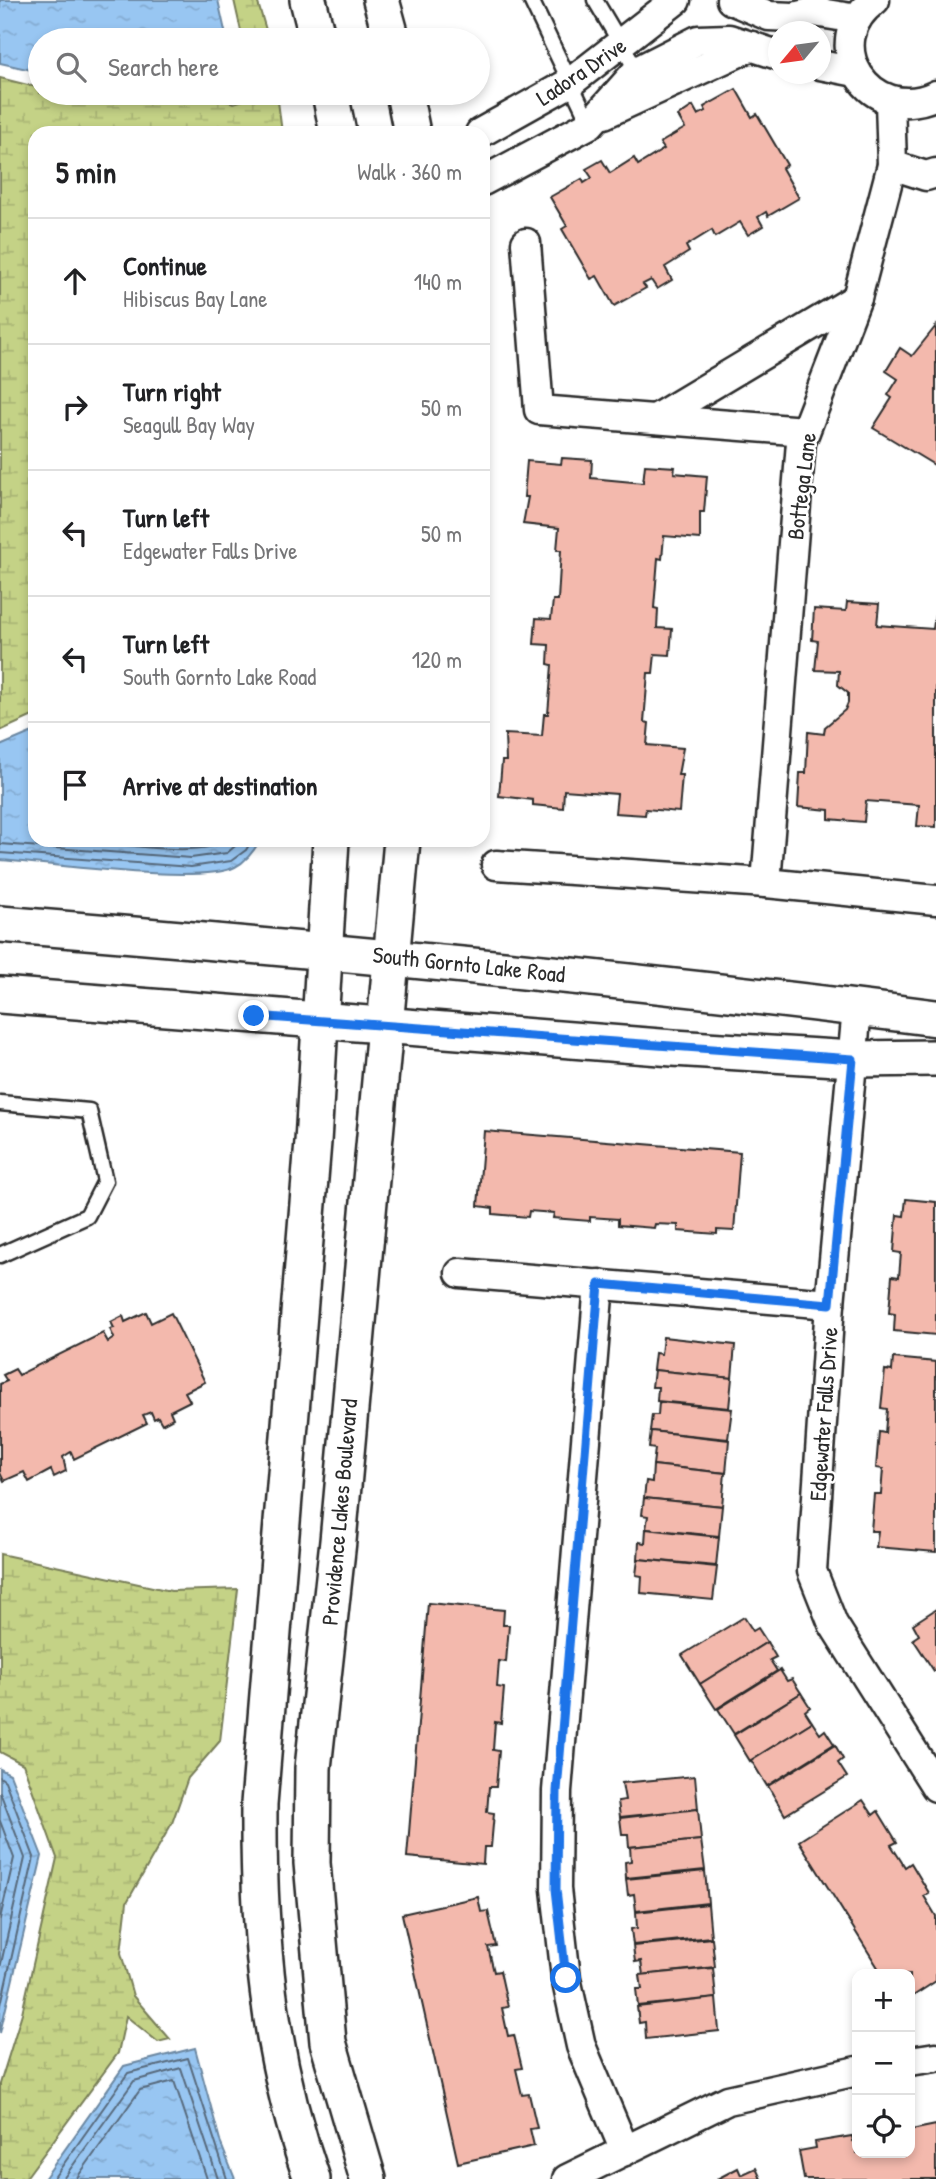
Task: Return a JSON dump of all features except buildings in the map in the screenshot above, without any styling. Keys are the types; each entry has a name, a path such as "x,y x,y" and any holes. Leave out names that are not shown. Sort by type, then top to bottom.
{"street":[{"path":"308,0 315,28"},
{"path":"381,0 389,28"},
{"name":"Ladora Drive","path":"490,127 571,82 676,0"},
{"path":"739,1 769,16 793,17 823,6 866,9 851,36 850,54 864,85 890,101 907,103 936,95"},
{"name":"Ladora Drive","path":"490,177 594,120 637,71 698,40 729,39 768,51"},
{"path":"594,120 752,46"},
{"path":"831,67 856,72"},
{"name":"Bottega Lane","path":"765,883 801,442 857,298 892,165 890,101"},
{"path":"332,105 337,126"},
{"path":"406,105 411,126"},
{"path":"892,165 926,176 936,173"},
{"path":"526,243 539,410 805,431"},
{"path":"655,419 857,298"},
{"path":"312,2179 285,2090 265,1980 258,1905 258,1804 313,1142 322,950 330,847"},
{"name":"Providence Lakes Boulevard","path":"368,2179 328,2042 312,1863 313,1769 386,1026 400,847"},
{"path":"496,866 765,883 936,900"},
{"name":"South Gornto Lake Road","path":"0,924 392,956 936,1018"},
{"path":"0,995 853,1059 936,1058"},
{"name":"Edgewater Falls Drive","path":"857,1008 830,1304 812,1571 833,1624 936,1787"},
{"path":"460,1273 830,1304"},
{"path":"599,1284 557,1791 556,1889 566,1978 581,2046 625,2151"},
{"path":"915,2060 936,2057"},
{"path":"567,2179 728,2100 852,2072"}],"lane":[{"path":"531,0 571,82 594,120"},
{"path":"595,0 637,71"},
{"path":"0,1103 89,1111 105,1181 87,1216 0,1255"}],"green space":[{"path":"234,0 257,0 265,28 240,28"},
{"path":"0,78 28,85 28,105 278,105 281,126 28,126 28,718 0,731"},
{"path":"0,1554 171,1591 238,1589 220,1741 188,1778 172,1823 127,1902 121,1953 133,1996 170,2039 158,2042 126,2016 118,2053 25,2179 0,2179 0,2084 22,2013 57,1858 23,1764 0,1752"}],"water":[{"path":"0,0 218,0 224,28 28,28 28,69 0,63"},
{"path":"28,734 28,847 256,847 235,867 217,872 190,874 0,860 0,746"},
{"path":"0,1769 10,1774 42,1856 0,2033"},
{"path":"195,2048 221,2144 235,2179 44,2179 124,2066"}],"route":[{"path":"254,1016 853,1059 830,1304 599,1284 557,1791 556,1889 566,1978"}]}
